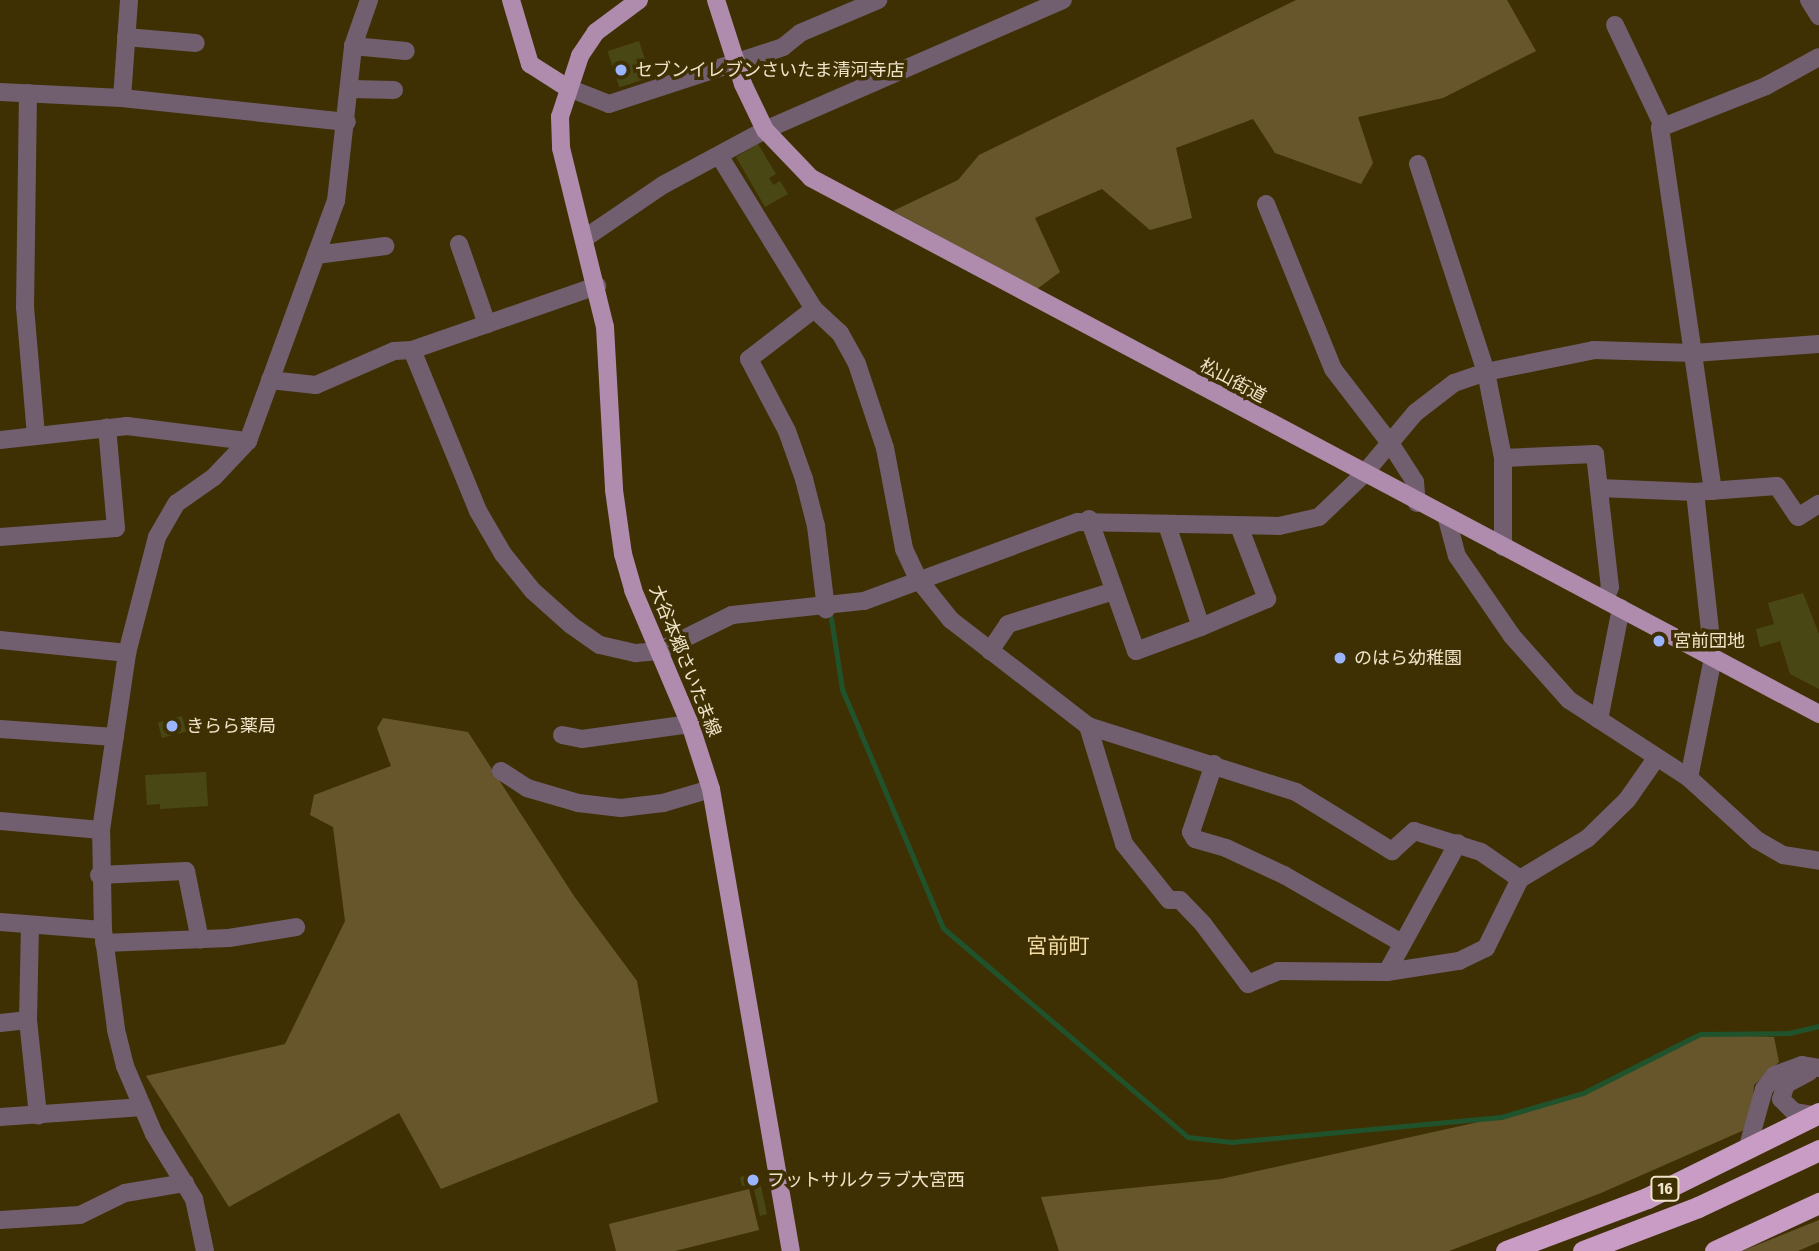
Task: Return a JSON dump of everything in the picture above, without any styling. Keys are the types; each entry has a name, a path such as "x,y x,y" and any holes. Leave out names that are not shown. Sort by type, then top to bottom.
{"highway":[{"name":"16","path":"1506,1251 1647,1198 1816,1114"},
{"name":"16","path":"1583,1251 1698,1207 1819,1150"},
{"path":"1715,1251 1819,1203"}],"main road":[{"path":"511,0 530,64 566,87"},
{"name":"大谷本郷さいたま線","path":"639,0 596,32 566,87 560,117 561,148 605,327 617,522 633,590 690,724 710,789 791,1251"},
{"name":"松山街道","path":"716,0 735,64 765,130 794,165 834,193 1819,714"}],"street":[{"path":"122,98 129,0"},
{"path":"205,1251 194,1199 143,1107 116,1029 103,936 99,875 101,830 127,653 157,537 177,503 214,477 248,441 336,201 351,89 353,46 369,0"},
{"path":"566,87 609,104 783,47 800,33 878,0"},
{"path":"585,239 663,186 765,130 1063,0"},
{"path":"1809,0 1819,16"},
{"path":"1615,24 1663,126 1694,353 1713,657 1689,778"},
{"path":"126,37 196,43"},
{"path":"353,46 406,51"},
{"path":"1663,126 1766,86 1819,57"},
{"path":"351,89 394,90"},
{"path":"0,92 122,98 347,122"},
{"path":"28,93 24,307 36,436"},
{"path":"720,157 814,309 840,333 857,364 885,448 904,549 918,579 943,612 1088,726 1296,792 1392,851 1414,831 1481,852 1520,879"},
{"path":"1418,164 1486,372 1503,458 1503,547"},
{"path":"1266,204 1333,369 1391,443 1415,482 1418,503"},
{"path":"459,244 486,324"},
{"path":"316,255 385,246"},
{"path":"270,380 316,385 394,351 412,350 597,286"},
{"path":"814,309 749,359 788,431 804,479 816,526 826,609"},
{"path":"412,350 478,511 526,582 571,625 600,645 636,653 659,651 732,615 826,609 864,601 918,579 1089,520 1167,525 1279,526 1319,517 1363,475 1415,413 1454,383 1486,372 1594,350 1694,353 1819,344"},
{"path":"0,537 116,528 107,427"},
{"path":"0,440 107,427 193,431 248,441"},
{"path":"1503,458 1595,454 1613,604 1599,720"},
{"path":"1599,488 1704,492 1777,486 1798,517 1819,504"},
{"path":"1447,519 1457,556 1512,636 1569,700 1689,778 1757,840 1783,855 1819,861"},
{"path":"1089,520 1136,651 1267,599 1238,526"},
{"path":"1167,525 1201,627"},
{"path":"990,650 1008,624 1114,591"},
{"path":"0,640 127,653"},
{"path":"562,735 582,740 690,724"},
{"path":"1088,726 1124,844 1169,900 1180,900 1203,924 1248,984 1278,971 1387,972 1458,961 1486,948 1520,879 1588,838 1627,800 1657,757"},
{"path":"0,729 115,737"},
{"path":"1214,764 1191,832 1195,839 1226,848 1284,875 1402,943"},
{"path":"501,771 527,788 578,803 621,808 663,803 710,789"},
{"path":"0,821 101,830"},
{"path":"1387,972 1458,843"},
{"path":"99,875 186,871 200,940"},
{"path":"0,922 103,936 200,940 296,928"},
{"path":"30,925 28,1020 38,1115"},
{"path":"0,1023 28,1020"},
{"path":"1747,1150 1764,1089 1775,1075 1789,1067 1819,1068"},
{"path":"1816,1114 1786,1107 1781,1091 1792,1078 1819,1068"},
{"path":"0,1117 143,1107"},
{"path":"0,1220 80,1215 125,1194 185,1183"}],"shaded area":[{"path":"1296,0 1507,0 1536,51 1443,98 1358,117 1373,163 1361,184 1275,153 1253,119 1176,148 1192,218 1150,230 1102,189 1035,218 1060,272 1037,289 893,211 958,180 979,155"},
{"path":"383,718 468,732 574,896 637,981 658,1102 441,1189 399,1113 229,1207 146,1076 285,1044 345,921 333,827 310,815 314,795 391,766 377,728"},
{"path":"1700,1034 1774,1037 1779,1062 1754,1085 1751,1127 1601,1193 1449,1251 1059,1251 1041,1197 1221,1179 1501,1117 1583,1093"},
{"path":"749,1189 759,1230 675,1251 616,1251 609,1224"},
{"path":"1819,1220 1819,1242 1798,1251 1742,1251"}],"building":[{"path":"639,41 651,77 619,87 608,51"},
{"path":"758,144 776,174 769,178 773,185 780,181 788,194 765,207 736,157"},
{"path":"1803,593 1819,634 1819,689 1790,674 1780,641 1760,647 1756,629 1774,624 1768,603"},
{"path":"182,716 186,731 162,738 158,722"},
{"path":"206,772 208,806 160,809 160,804 147,805 145,775"},
{"path":"758,1173 767,1214 760,1216 753,1184 742,1186 740,1177"}],"waterway":[{"path":"831,618 842,689 943,928 1188,1137 1232,1142 1501,1117 1583,1093 1700,1034 1789,1033 1819,1026"}],"place":[{"name":"セブンイレブンさいたま清河寺店","path":"621,70"},
{"name":"宮前団地","path":"1659,641"},
{"name":"のはら幼稚園","path":"1340,658"},
{"name":"きらら薬局","path":"172,726"},
{"name":"フットサルクラブ大宮西","path":"753,1180"}],"district":[{"name":"宮前町","path":"1058,946"}]}
